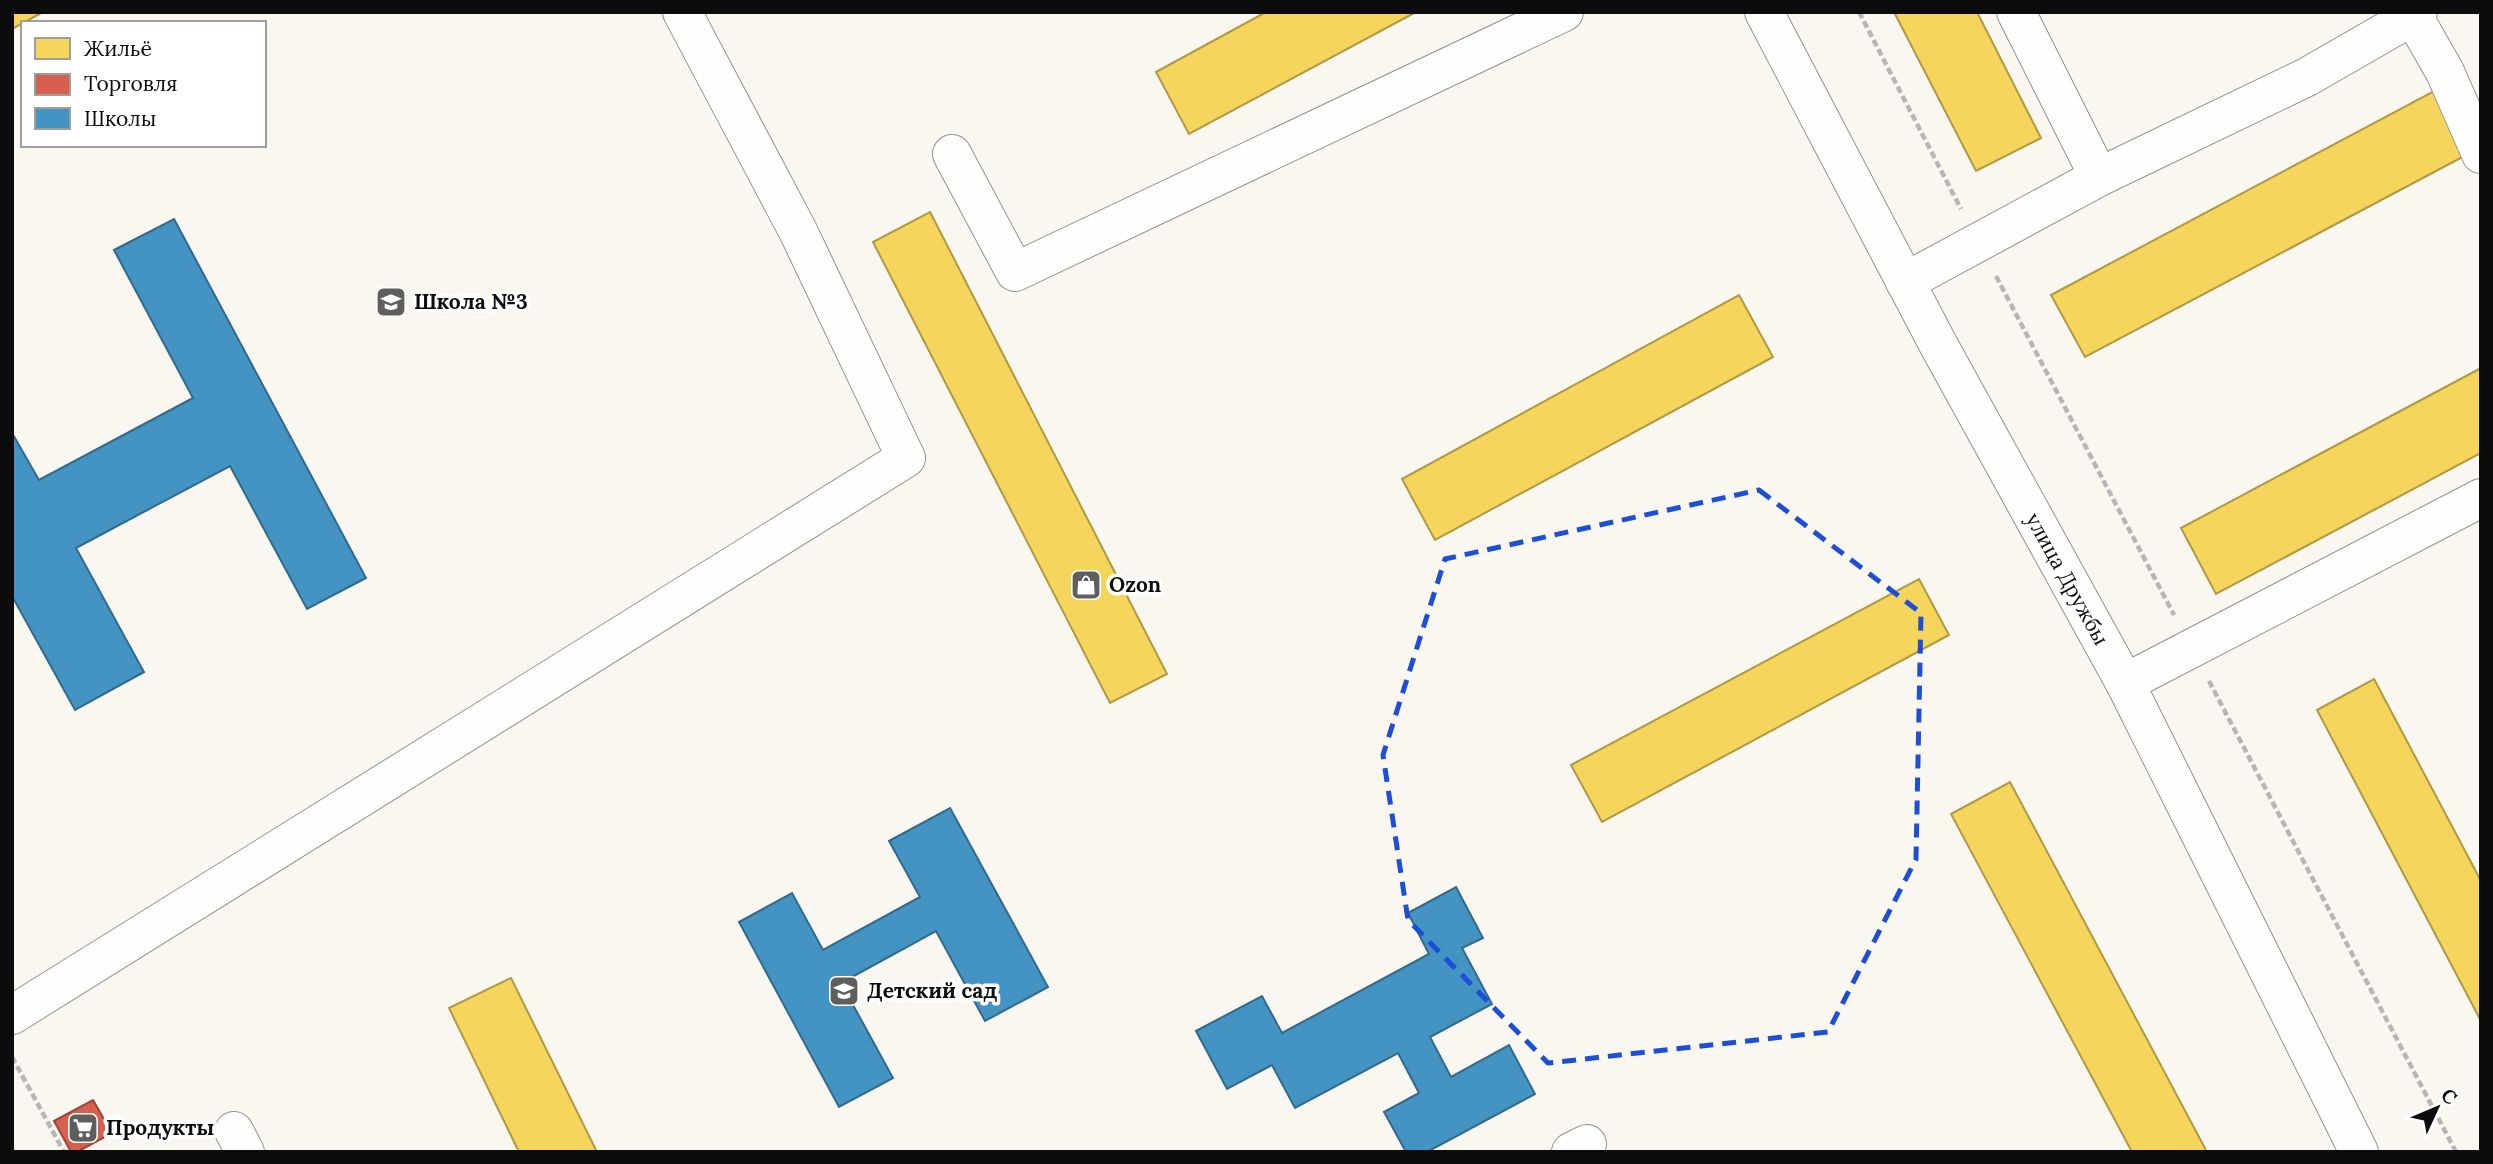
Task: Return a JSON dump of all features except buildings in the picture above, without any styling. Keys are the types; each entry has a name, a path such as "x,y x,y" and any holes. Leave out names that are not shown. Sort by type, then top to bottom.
{"street":[{"path":"12,1015 906,458 798,231 682,12"},
{"path":"952,154 1015,272 1564,12"},
{"name":"улица Дружбы","path":"1764,12 1905,282 2125,683 2359,1152"},
{"path":"2015,12 2099,177"},
{"path":"1905,282 2099,177 2307,78 2415,14 2445,72 2481,154"},
{"path":"2125,683 2481,498"}],"path":[{"path":"1859,12 2456,1152"},
{"path":"12,1057 64,1152"}],"highlighted area":[{"path":"1759,490 1921,613 1916,859 1828,1032 1548,1063 1408,920 1383,755 1445,559"}],"place":[{"name":"Школа №3","path":"391,302"},
{"name":"Ozon","path":"1086,585"},
{"name":"Детский сад","path":"844,991"},
{"name":"Продукты","path":"83,1128"}]}
